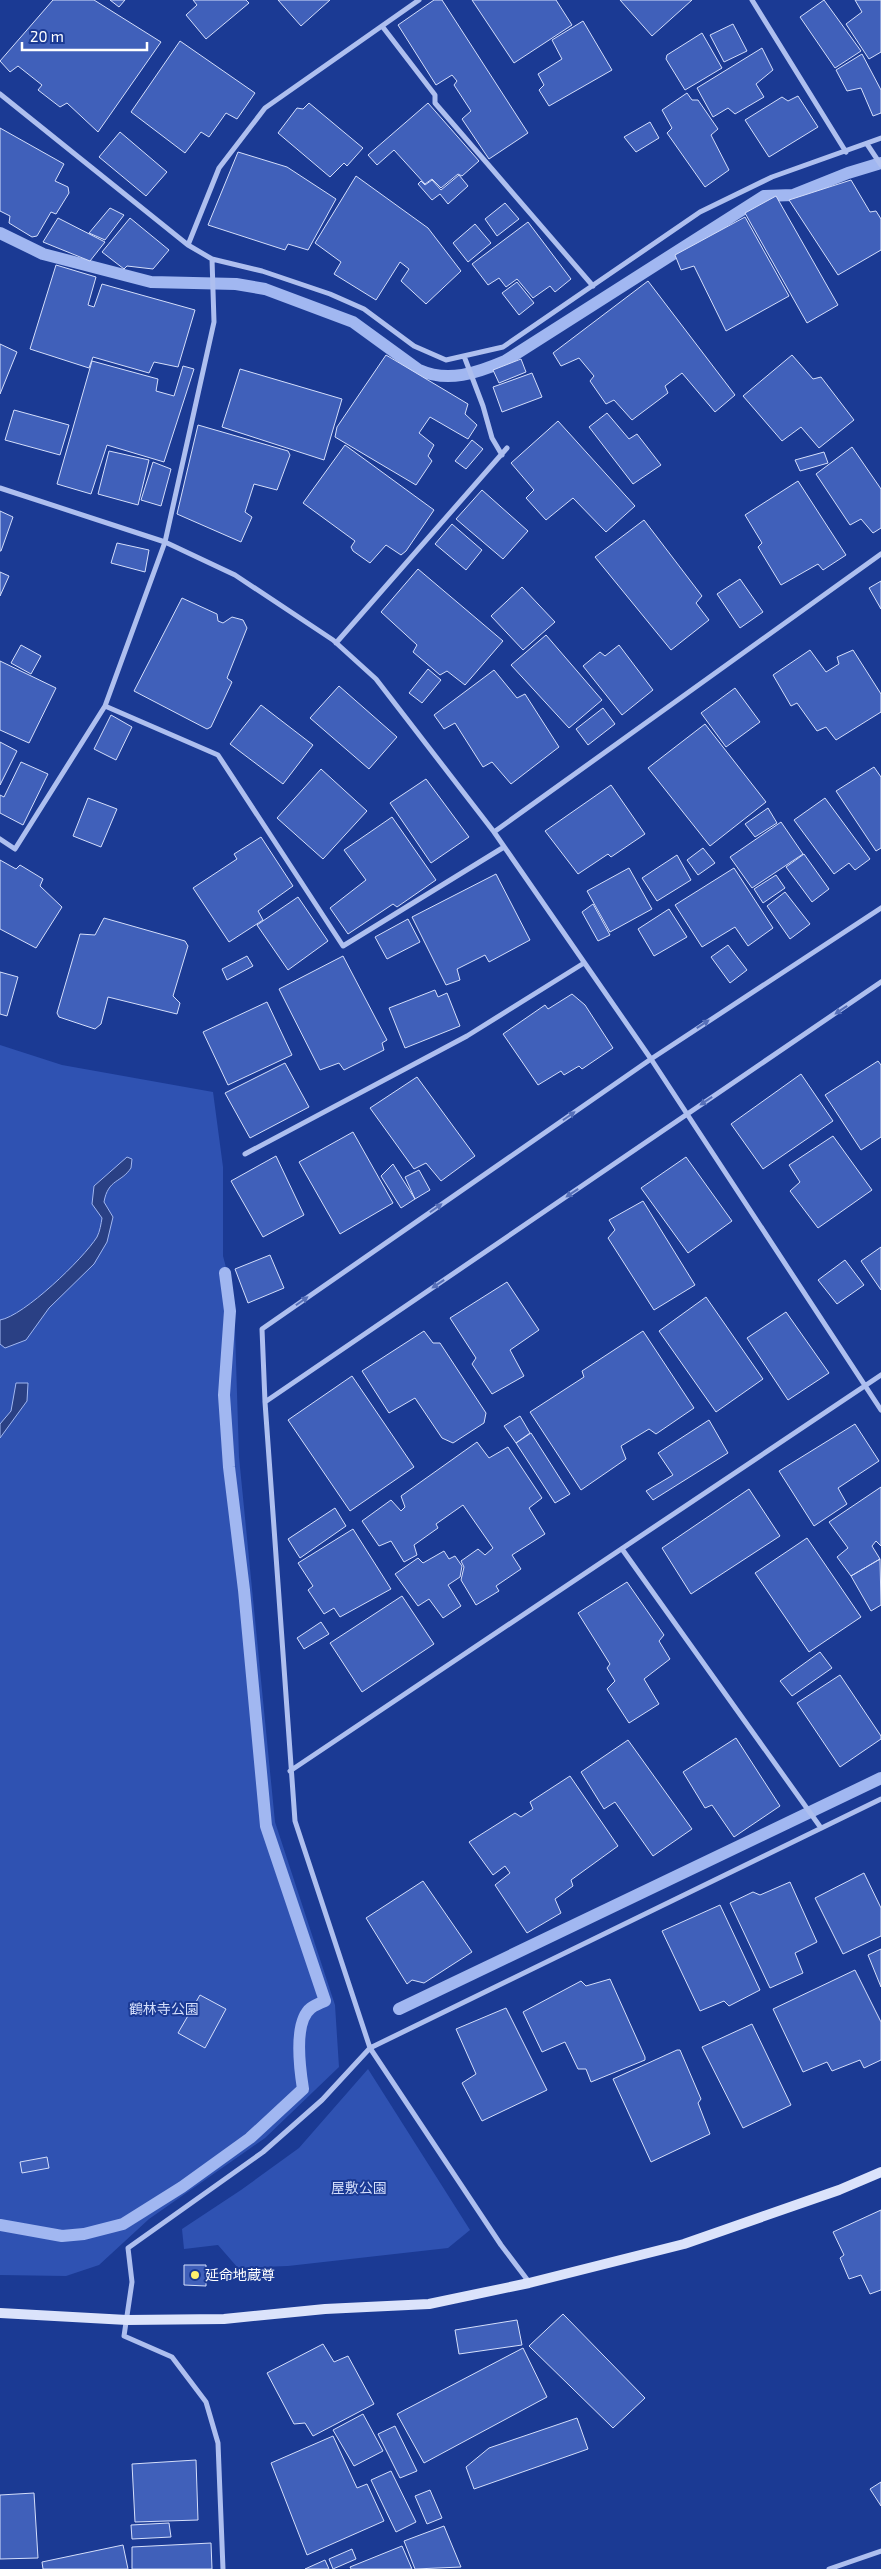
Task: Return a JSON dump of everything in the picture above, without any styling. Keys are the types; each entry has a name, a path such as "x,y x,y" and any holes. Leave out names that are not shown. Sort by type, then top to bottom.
{"street":[{"path":"188,245 219,168 265,108 419,0"},
{"path":"752,0 846,152"},
{"path":"382,26 435,95 435,103 593,286"},
{"path":"0,94 188,245 212,259 262,271 339,298 364,309 414,346 446,360 503,347 700,212 772,177 881,138"},
{"path":"867,144 881,165"},
{"path":"0,839 15,849 105,706 165,542 214,322 212,259"},
{"path":"464,356 483,406 492,438 502,455"},
{"path":"336,643 507,448"},
{"path":"0,488 165,542 235,575 336,643 376,680 494,832 584,962 651,1059 864,1387 881,1410"},
{"path":"494,832 881,554"},
{"path":"105,706 218,755 343,946 504,847"},
{"path":"530,2282 501,2245 370,2048 295,1821 265,1402 262,1329 651,1059 881,908"},
{"path":"246,1154 467,1036 584,962"},
{"path":"265,1402 881,982"},
{"path":"290,1771 881,1375"},
{"path":"622,1549 820,1826"},
{"path":"223,2569 218,2443 206,2402 172,2357 124,2336 132,2282 128,2248 264,2152 322,2100 370,2048 820,1826 881,1799"},
{"path":"0,2314 127,2320 224,2319 325,2309 429,2304 530,2282 684,2244 839,2190 881,2172"},
{"path":"829,2569 881,2551"}],"green space":[{"name":"鶴林寺公園","path":"0,1045 62,1065 213,1092 223,1167 223,1256 234,1298 239,1457 275,1822 335,2005 339,2067 265,2138 149,2219 99,2265 66,2276 0,2275"},
{"name":"屋敷公園","path":"368,2069 470,2230 448,2248 288,2266 238,2268 218,2245 184,2249 182,2229 241,2190 299,2148"}],"shaded area":[{"path":"127,1157 132,1159 131,1168 112,1185 106,1195 104,1202 113,1217 107,1242 94,1264 49,1308 26,1340 5,1348 0,1344 0,1320 10,1316 38,1298 90,1247 98,1235 102,1218 92,1204 94,1186"},
{"path":"16,1383 28,1383 27,1401 0,1438 0,1424 11,1411"}],"building":[{"path":"53,0 94,0 161,42 98,132 67,103 60,107 38,90 42,85 18,66 10,72 0,61"},
{"path":"110,0 125,0 119,7"},
{"path":"193,0 246,0 249,3 206,39 186,15 197,5"},
{"path":"278,0 330,0 301,26"},
{"path":"434,0 442,0 528,133 489,159 462,119 471,111 454,85 457,81 452,75 436,85 398,25"},
{"path":"472,0 556,0 572,25 514,63"},
{"path":"620,0 692,0 652,36"},
{"path":"824,0 861,51 835,68 800,17"},
{"path":"855,0 881,0 881,52 869,59 846,24 862,12"},
{"path":"583,21 612,70 549,106 539,90 544,85 538,74 562,59 552,40"},
{"path":"733,24 747,51 724,62 710,35"},
{"path":"702,33 722,68 685,90 666,59 667,55"},
{"path":"180,41 255,93 237,119 226,113 209,137 201,132 185,153 131,112"},
{"path":"762,48 773,70 756,84 764,97 735,114 728,108 713,117 697,88"},
{"path":"862,54 881,90 881,113 873,116 861,88 847,91 836,70"},
{"path":"687,93 692,100 698,100 718,129 711,135 729,170 705,187 667,133 672,128 662,110"},
{"path":"798,96 818,127 769,157 745,120 782,97 788,101"},
{"path":"309,103 363,148 347,166 344,163 330,177 278,133 297,108 303,109"},
{"path":"428,103 479,161 462,176 458,174 441,188 432,179 425,184 394,150 377,165 368,155"},
{"path":"650,122 659,138 636,152 624,137"},
{"path":"0,128 64,164 55,181 68,187 69,193 56,214 51,212 37,236 32,237 9,223 10,216 0,211"},
{"path":"120,132 167,172 146,196 99,157"},
{"path":"238,152 287,167 336,199 308,250 288,244 285,250 208,225"},
{"path":"459,175 468,186 448,204 440,194 432,200 418,184 421,181 425,185 432,180 441,190"},
{"path":"356,176 428,228 461,271 426,304 401,281 409,269 400,262 376,300 334,274 341,262 315,243"},
{"path":"851,180 870,212 876,211 881,219 881,250 838,275 789,200"},
{"path":"776,196 838,305 807,323 745,213"},
{"path":"505,203 519,219 497,236 485,219"},
{"path":"110,208 124,215 105,240 89,233"},
{"path":"745,217 789,296 726,331 694,266 681,270 675,255"},
{"path":"58,218 105,242 90,261 43,242"},
{"path":"130,218 169,250 153,269 127,266 124,269 102,252"},
{"path":"528,222 571,279 555,292 550,286 533,298 517,279 506,287 499,278 488,285 472,264"},
{"path":"475,224 491,243 468,262 453,243"},
{"path":"56,265 96,277 88,305 94,307 102,284 195,310 178,367 154,362 149,373 93,357 89,368 30,349"},
{"path":"648,281 735,395 715,412 682,373 665,386 668,393 632,420 614,400 606,404 590,381 594,376 579,358 561,366 553,353"},
{"path":"517,282 534,303 519,315 502,293"},
{"path":"0,344 17,352 0,394"},
{"path":"386,355 468,404 465,414 477,425 468,439 430,417 419,433 434,445 428,456 432,461 416,485 335,437 337,427"},
{"path":"792,355 813,379 821,377 854,420 819,448 801,427 782,441 743,396"},
{"path":"521,359 526,372 499,383 493,370"},
{"path":"92,361 158,379 156,391 174,396 183,366 194,369 164,462 107,445 91,494 57,484"},
{"path":"240,369 342,399 324,460 222,427"},
{"path":"532,373 542,397 502,412 493,387"},
{"path":"14,410 69,425 60,455 5,440"},
{"path":"607,413 629,439 637,434 661,465 633,484 589,427"},
{"path":"558,421 635,506 606,532 573,498 546,520 526,498 534,490 511,463"},
{"path":"198,425 288,451 290,455 277,490 254,484 245,512 252,517 241,542 177,514"},
{"path":"472,440 483,449 466,469 455,461"},
{"path":"345,445 434,510 406,551 401,555 386,545 370,563 353,551 351,547 355,541 303,503"},
{"path":"852,447 881,489 881,528 873,533 861,519 850,525 816,474"},
{"path":"109,451 149,460 138,505 98,494"},
{"path":"824,452 828,463 800,471 795,460"},
{"path":"153,462 171,469 161,506 141,500"},
{"path":"798,481 846,555 823,570 818,564 781,585 758,547 762,543 745,515"},
{"path":"482,490 528,531 503,559 456,519"},
{"path":"0,511 13,517 1,551 0,551"},
{"path":"644,520 702,596 696,603 709,620 671,650 595,557"},
{"path":"452,524 482,550 466,570 435,544"},
{"path":"117,543 149,550 145,572 111,563"},
{"path":"418,569 503,641 465,685 447,671 440,675 413,652 417,645 381,612"},
{"path":"0,572 9,576 0,596"},
{"path":"740,579 763,612 740,628 717,594"},
{"path":"881,581 881,609 869,588"},
{"path":"522,587 555,622 523,650 491,616"},
{"path":"182,598 217,614 218,621 223,623 232,617 243,620 247,628 227,678 232,682 211,727 207,729 134,691"},
{"path":"546,635 602,700 569,728 511,665"},
{"path":"21,645 41,656 31,674 11,663"},
{"path":"619,645 653,690 622,715 583,666 600,652 605,656"},
{"path":"810,650 826,672 839,664 837,657 853,650 881,694 881,712 836,740 826,727 817,731 797,703 791,706 773,675"},
{"path":"0,661 56,688 29,743 0,730"},
{"path":"428,669 441,680 422,703 409,693"},
{"path":"494,670 517,698 525,694 559,747 511,784 492,762 483,767 455,723 444,729 434,715"},
{"path":"339,686 397,737 369,769 310,718"},
{"path":"735,688 760,722 726,747 701,713"},
{"path":"261,705 313,745 283,784 230,744"},
{"path":"603,708 615,724 588,745 576,729"},
{"path":"111,715 132,727 116,760 94,749"},
{"path":"705,724 766,802 710,846 648,768"},
{"path":"0,742 17,751 0,785"},
{"path":"21,762 48,774 23,825 0,813 0,795 4,797"},
{"path":"874,767 881,777 881,848 876,851 836,791"},
{"path":"321,769 367,811 323,859 277,818"},
{"path":"426,779 469,837 431,863 390,803"},
{"path":"611,785 645,834 611,857 608,854 578,874 545,831"},
{"path":"88,798 117,809 101,847 73,836"},
{"path":"825,798 870,859 855,870 849,863 834,874 794,820"},
{"path":"768,808 777,823 755,837 745,824"},
{"path":"392,817 436,880 397,907 393,904 348,934 330,908 366,880 344,850"},
{"path":"781,822 803,854 752,888 730,857"},
{"path":"261,837 293,886 258,911 263,920 229,942 193,888 237,859 234,854"},
{"path":"703,848 715,863 698,875 687,860"},
{"path":"804,854 829,889 812,902 786,867"},
{"path":"677,855 691,880 657,901 642,878"},
{"path":"0,860 16,869 20,865 43,879 40,886 62,907 36,948 0,929"},
{"path":"629,868 652,909 610,932 587,891"},
{"path":"734,868 773,928 748,946 735,927 702,947 675,905"},
{"path":"496,874 530,940 489,962 485,955 457,969 460,980 446,985 412,917"},
{"path":"776,875 785,888 763,903 754,889"},
{"path":"785,892 810,924 790,939 767,906"},
{"path":"298,897 328,941 288,970 257,925"},
{"path":"593,904 610,935 598,941 582,912"},
{"path":"669,909 687,937 654,956 638,929"},
{"path":"104,918 185,941 188,946 173,996 180,1003 177,1014 108,997 101,1024 95,1029 59,1017 57,1013 80,934 95,935"},
{"path":"408,919 420,942 387,959 375,937"},
{"path":"728,945 747,970 730,983 711,957"},
{"path":"247,956 253,966 227,980 222,969"},
{"path":"343,956 387,1040 382,1043 384,1050 344,1070 339,1063 320,1070 279,989"},
{"path":"0,972 18,977 7,1016 0,1014"},
{"path":"435,990 438,997 447,993 460,1026 405,1048 389,1008"},
{"path":"572,994 585,1005 613,1048 582,1069 579,1066 564,1075 561,1071 538,1085 503,1034 545,1005 548,1009"},
{"path":"267,1002 292,1055 228,1085 203,1032"},
{"path":"878,1061 881,1065 881,1137 861,1150 825,1095"},
{"path":"285,1063 309,1107 250,1138 225,1093"},
{"path":"801,1074 833,1121 763,1169 731,1124"},
{"path":"417,1077 475,1156 441,1181 426,1163 414,1169 370,1108"},
{"path":"353,1132 393,1203 340,1234 299,1162"},
{"path":"833,1136 872,1190 818,1228 790,1191 800,1182 789,1165"},
{"path":"276,1156 304,1215 263,1237 231,1181"},
{"path":"686,1157 732,1221 688,1253 641,1188"},
{"path":"393,1164 415,1199 401,1208 381,1176"},
{"path":"419,1170 430,1190 415,1199 405,1177"},
{"path":"643,1201 695,1285 654,1310 608,1238 615,1230 609,1220"},
{"path":"881,1247 881,1290 861,1261"},
{"path":"270,1255 284,1288 248,1303 235,1269"},
{"path":"845,1260 864,1285 837,1304 818,1280"},
{"path":"507,1282 539,1330 510,1350 524,1376 492,1394 472,1364 476,1358 450,1318"},
{"path":"706,1297 763,1379 716,1412 659,1331"},
{"path":"786,1312 829,1373 788,1400 747,1338"},
{"path":"424,1331 433,1343 440,1343 486,1413 484,1423 453,1443 442,1438 415,1398 389,1413 362,1371"},
{"path":"643,1331 694,1408 656,1434 649,1429 621,1446 626,1459 581,1490 530,1412 584,1377 582,1371"},
{"path":"352,1376 414,1467 350,1511 288,1420"},
{"path":"520,1416 530,1433 516,1443 504,1426"},
{"path":"709,1420 728,1453 653,1500 646,1491 673,1475 658,1453"},
{"path":"855,1424 879,1461 838,1488 847,1504 814,1526 779,1471"},
{"path":"531,1433 570,1494 555,1503 516,1443"},
{"path":"477,1442 489,1458 508,1447 542,1498 529,1508 545,1534 512,1555 521,1569 496,1586 499,1591 476,1605 461,1580 464,1567 461,1561 478,1549 485,1555 493,1548 463,1505 436,1524 438,1528 414,1545 417,1555 404,1562 391,1541 379,1546 362,1521 391,1500 401,1511 405,1507 401,1496"},
{"path":"881,1487 881,1546 876,1541 872,1546 880,1559 851,1576 837,1557 848,1548 829,1522"},
{"path":"749,1489 780,1536 691,1594 662,1548"},
{"path":"335,1508 346,1526 300,1558 288,1539"},
{"path":"353,1529 391,1589 340,1617 334,1608 324,1614 308,1590 313,1586 298,1563"},
{"path":"807,1538 861,1617 809,1652 755,1573"},
{"path":"444,1551 449,1559 455,1556 462,1566 460,1577 448,1585 461,1606 443,1618 429,1599 418,1606 395,1574 418,1558 423,1563"},
{"path":"880,1559 881,1605 871,1611 851,1576"},
{"path":"627,1582 664,1635 659,1641 670,1659 644,1679 659,1704 629,1723 607,1689 615,1681 607,1668 610,1664 578,1613"},
{"path":"402,1596 434,1644 362,1692 330,1643"},
{"path":"321,1622 329,1634 304,1649 297,1638"},
{"path":"820,1652 832,1668 792,1696 780,1681"},
{"path":"840,1675 881,1736 881,1739 840,1767 797,1703"},
{"path":"736,1738 780,1806 734,1837 712,1805 705,1808 683,1772"},
{"path":"628,1740 692,1829 653,1856 615,1802 604,1809 581,1772"},
{"path":"570,1776 618,1846 571,1880 573,1886 555,1899 561,1913 527,1933 495,1885 510,1873 505,1866 493,1875 469,1842 515,1813 521,1817 533,1809 530,1802"},
{"path":"864,1873 881,1908 881,1936 843,1954 815,1898"},
{"path":"423,1881 472,1952 424,1983 412,1980 407,1984 366,1918"},
{"path":"790,1882 817,1942 795,1953 803,1973 770,1988 730,1903 753,1892 760,1895"},
{"path":"720,1905 760,1990 729,2006 724,2001 700,2011 662,1931"},
{"path":"881,1949 881,1987 868,1955"},
{"path":"855,1970 881,2022 881,2060 864,2068 860,2060 832,2071 827,2062 803,2072 773,2009"},
{"path":"610,1979 645,2060 591,2082 586,2069 578,2069 565,2042 542,2052 523,2012 581,1981 586,1986"},
{"path":"200,1995 226,2009 205,2048 178,2033"},
{"path":"506,2008 547,2090 482,2121 462,2083 476,2074 456,2029"},
{"path":"752,2024 791,2105 743,2128 702,2047"},
{"path":"680,2050 701,2099 698,2103 710,2134 651,2162 613,2079"},
{"path":"47,2157 49,2168 22,2173 20,2162"},
{"path":"881,2210 881,2290 870,2294 861,2275 849,2279 840,2258 844,2255 833,2232"},
{"name":"延命地蔵尊","path":"184,2265 206,2265 206,2286 184,2285"},
{"path":"563,2314 645,2398 613,2428 529,2346"},
{"path":"517,2320 522,2345 459,2354 455,2330"},
{"path":"323,2344 334,2362 348,2356 374,2404 313,2436 305,2423 294,2424 267,2373"},
{"path":"523,2348 547,2397 424,2463 397,2414"},
{"path":"363,2414 383,2451 354,2466 333,2430"},
{"path":"577,2418 588,2449 474,2489 466,2467 489,2448"},
{"path":"395,2426 417,2471 400,2478 378,2434"},
{"path":"333,2436 357,2488 367,2484 384,2521 307,2555 271,2463"},
{"path":"196,2460 198,2520 135,2522 132,2464"},
{"path":"391,2471 416,2522 396,2532 371,2480"},
{"path":"881,2482 881,2506 870,2489"},
{"path":"430,2490 442,2518 427,2524 415,2496"},
{"path":"34,2493 38,2558 0,2559 0,2495"},
{"path":"169,2523 171,2537 132,2539 131,2525"},
{"path":"444,2526 461,2567 415,2569 404,2541"},
{"path":"211,2543 212,2569 132,2569 132,2547"},
{"path":"123,2545 128,2569 43,2569 42,2562"},
{"path":"402,2546 412,2569 351,2569 350,2567"},
{"path":"352,2549 356,2559 333,2569 329,2559"},
{"path":"325,2560 329,2569 305,2569"}],"waterway":[{"path":"0,233 43,254 151,282 236,284 265,289 353,322 419,370 430,374 452,376 473,373 505,361 764,196 793,195 848,173 881,163"},
{"path":"0,2225 62,2236 84,2234 123,2224 182,2187 250,2138 303,2089 299,2047 302,2024 305,2015 311,2008 325,2001 266,1826 244,1590 229,1467 224,1395 230,1311 225,1273"},
{"path":"399,2009 881,1778"}],"place":[{"name":"延命地蔵尊","path":"195,2275"}]}
